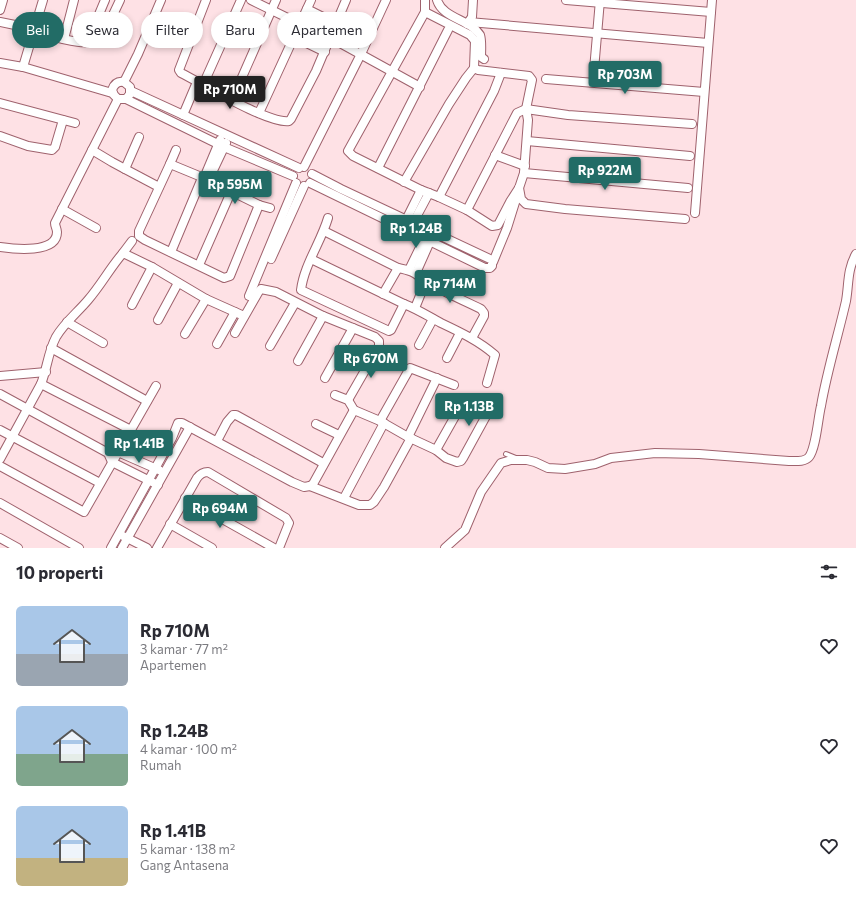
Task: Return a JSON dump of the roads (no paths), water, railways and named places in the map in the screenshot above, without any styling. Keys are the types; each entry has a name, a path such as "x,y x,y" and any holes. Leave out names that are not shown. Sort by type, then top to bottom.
{"street":[{"path":"0,10 3,0"},
{"path":"39,12 43,0"},
{"path":"72,40 64,38 74,0"},
{"path":"100,12 105,0"},
{"path":"114,12 120,0"},
{"path":"124,82 138,54 161,0"},
{"path":"206,0 179,70 181,73 259,113 283,122 290,120 327,48"},
{"path":"183,115 241,0"},
{"path":"252,0 278,12"},
{"path":"232,100 276,0"},
{"path":"306,12 311,0"},
{"path":"341,12 346,0"},
{"path":"271,259 301,182 295,171 302,168 362,54 386,0"},
{"path":"425,0 425,12 348,150 353,156 425,192 439,196 467,210 492,226 498,225 519,188"},
{"path":"437,0 444,11 468,23 480,36 481,57 484,59"},
{"path":"468,23 472,17 473,0"},
{"path":"566,0 599,1 711,12"},
{"path":"695,213 712,0"},
{"path":"594,70 599,1"},
{"path":"307,9 313,12"},
{"path":"404,182 449,104 474,68 475,41 470,35 425,12"},
{"path":"0,22 12,24"},
{"path":"468,23 708,42"},
{"path":"378,168 448,30"},
{"path":"23,67 28,48"},
{"path":"259,113 289,48"},
{"path":"317,48 325,52"},
{"path":"350,48 420,87"},
{"path":"0,63 23,67 119,97 221,146 301,182 493,262 507,228 525,170 528,120 526,109 532,80 530,76 478,70 474,68"},
{"path":"439,196 494,90 501,73"},
{"path":"546,79 704,92"},
{"path":"121,81 128,84 131,91 129,97 119,97 113,86 121,81"},
{"path":"131,91 226,135 302,168 309,169 312,174 410,222 429,235"},
{"path":"0,248 22,249 51,244 57,234 55,223 119,97"},
{"path":"0,103 75,122"},
{"path":"467,210 517,113 526,109 568,115 692,124"},
{"path":"0,136 28,146 52,150 55,147 63,120"},
{"path":"171,252 226,135"},
{"path":"125,169 139,137"},
{"path":"527,141 690,156"},
{"path":"92,150 159,187"},
{"path":"176,150 139,231 139,236 224,278 230,276 259,206"},
{"path":"495,155 525,170 688,188"},
{"path":"170,164 205,179 259,206 270,208"},
{"path":"301,182 312,179 312,174"},
{"path":"249,296 301,182"},
{"path":"519,188 521,199 526,204 565,209 685,219"},
{"path":"199,265 231,192"},
{"path":"410,222 425,192"},
{"path":"62,209 96,228"},
{"path":"328,218 324,231 311,259 301,290 389,331 391,330 404,304"},
{"path":"324,231 398,268 412,272 426,281 483,310 484,316 472,338"},
{"path":"412,272 429,235"},
{"path":"0,459 41,384 46,372 51,348 57,336 67,322 88,300 102,282 113,264 132,241"},
{"path":"123,253 152,267 206,299 244,316"},
{"path":"445,548 465,530 481,492 501,463 520,459 531,461 548,468 565,469 595,464 611,458 655,453 699,454 789,461 803,461 809,457 813,447 821,403 846,299 848,274 856,254"},
{"path":"311,259 415,308 433,319 472,338 495,355 487,383"},
{"path":"132,305 152,267"},
{"path":"384,294 398,268"},
{"path":"415,308 426,281"},
{"path":"158,320 178,283"},
{"path":"235,334 244,316 261,289 276,292 323,316 375,337 380,343 378,348 348,400"},
{"path":"185,334 206,299"},
{"path":"270,346 295,303"},
{"path":"217,344 235,312"},
{"path":"298,361 323,316"},
{"path":"419,345 433,319"},
{"path":"67,322 103,343"},
{"path":"325,378 353,328"},
{"path":"447,358 460,333"},
{"path":"51,348 147,401"},
{"path":"344,498 410,368 454,385"},
{"path":"0,376 46,372"},
{"path":"111,548 179,423 182,423 217,441 292,482 304,487 310,486 359,505 370,505 374,502 410,438 437,378"},
{"path":"41,384 131,430"},
{"path":"0,466 84,512 156,386"},
{"path":"0,394 108,453 118,452 155,467 165,473"},
{"path":"335,395 348,400 354,410 382,422 410,438 436,450 451,461 457,462 461,461 492,405"},
{"path":"436,450 463,402"},
{"path":"310,486 313,484 323,463 354,410"},
{"path":"217,441 229,419 233,415 236,415 323,463"},
{"path":"316,424 339,435"},
{"path":"122,548 190,427"},
{"path":"0,430 100,483"},
{"path":"108,453 112,462 158,485"},
{"path":"157,548 197,478 201,474 208,472 286,518 289,523 279,548"},
{"path":"185,498 274,548"},
{"path":"0,503 65,545 79,548"},
{"path":"170,524 212,548"},
{"path":"119,533 127,539 147,548"},
{"path":"0,538 18,548"}],"lane":[{"path":"506,454 520,459"}]}
